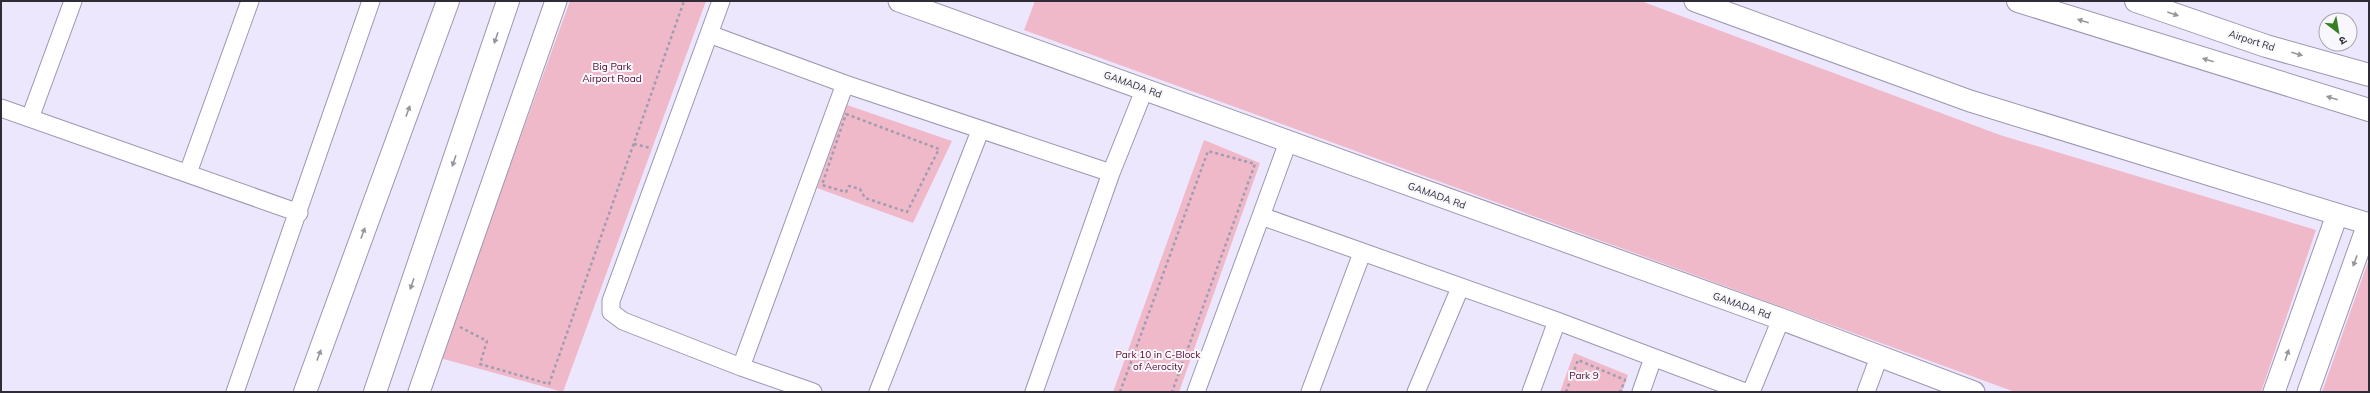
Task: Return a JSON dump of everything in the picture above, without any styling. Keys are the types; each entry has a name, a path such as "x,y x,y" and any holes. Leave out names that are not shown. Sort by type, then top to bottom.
{"main road":[{"path":"306,392 448,1"},
{"path":"375,392 508,1"},
{"path":"2018,1 2369,110"},
{"name":"Airport Rd","path":"2136,1 2266,46 2369,75"}],"street":[{"path":"30,118 73,1"},
{"path":"188,173 250,1"},
{"path":"235,392 299,213 371,1"},
{"path":"419,392 556,1"},
{"path":"721,1 611,301 610,312 623,321 741,367 813,392"},
{"name":"GAMADA Rd","path":"899,1 1145,88 1288,142 1781,319 1974,392"},
{"path":"1695,1 1970,101 2369,224 2308,392"},
{"path":"709,34 845,84 980,131 1111,173"},
{"path":"741,367 845,84"},
{"path":"1034,392 1111,173 1145,88"},
{"path":"1,108 299,213"},
{"path":"878,392 980,131"},
{"path":"1196,392 1288,142"},
{"path":"2274,392 2337,215"},
{"path":"1261,216 1460,288 1557,321 1745,392"},
{"path":"1310,392 1362,253"},
{"path":"1416,392 1460,288"},
{"path":"1750,392 1781,319"},
{"path":"1531,392 1557,321"},
{"path":"1866,392 1879,357"},
{"path":"1641,392 1653,358"}],"path":[{"path":"462,320 459,327 487,341 480,364 549,384 684,1"},
{"path":"846,114 939,149 907,212 865,198 860,189 848,186 846,192 822,185 846,114"},
{"path":"1120,392 1208,151 1255,164 1172,392"},
{"path":"1566,392 1578,360 1625,380 1620,392"}],"green space":[{"name":"Big Park Airport Road","path":"570,1 706,1 563,392 440,358"},
{"path":"1035,1 1641,1 2000,135 2316,230 2261,392 2015,392 1024,30"},
{"path":"847,105 952,141 913,223 817,188"},
{"name":"Park 10 in C-Block of Aerocity","path":"1204,140 1260,163 1179,392 1113,392"},
{"path":"2369,259 2369,392 2322,392"},
{"name":"Park 9","path":"1574,353 1628,375 1622,392 1560,392"}]}
